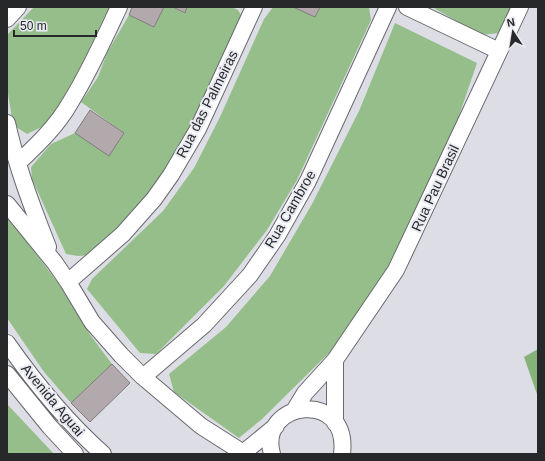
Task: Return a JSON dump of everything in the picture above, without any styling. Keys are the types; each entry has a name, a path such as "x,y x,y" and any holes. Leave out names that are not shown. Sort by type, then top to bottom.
{"street":[{"path":"7,19 18,7"},
{"path":"18,163 40,142 70,104 120,7"},
{"name":"Rua das Palmeiras","path":"68,282 123,234 154,199 171,175 198,129 254,7"},
{"name":"Rua Cambroe","path":"143,377 204,325 250,275 276,236 308,181 388,7"},
{"path":"406,7 499,51"},
{"name":"Rua Pau Brasil","path":"294,411 305,393 334,360 396,270 520,7"},
{"path":"7,123 11,144 35,214 54,263"},
{"path":"11,144 40,142"},
{"path":"7,204 68,282 92,322 143,377 201,426 244,454 276,426 285,416 294,411 308,409 318,410 328,415 336,423 341,432 344,450"},
{"name":"Avenida Aguai","path":"7,343 49,398 86,439 103,454"},
{"path":"334,360 336,423"},
{"name":"Avenida Aguai","path":"7,374 50,427 75,454"},
{"path":"272,454 270,449 271,437 276,426"}],"green space":[{"path":"34,7 112,7 87,60 48,124 27,134 13,125 7,87 7,35"},
{"path":"164,7 173,7 184,13 187,7 232,7 238,10 243,18 185,142 151,192 119,231 92,255 78,256 66,254 32,179 31,167 51,144 75,133 109,156 124,133 81,102 98,77 107,53 129,15 154,27"},
{"path":"273,7 293,7 315,17 320,7 369,7 371,20 297,180 267,230 224,286 156,354 140,353 87,289 92,279 163,211 194,168 220,117 264,19"},
{"path":"432,7 514,7 499,33 481,35"},
{"path":"395,23 477,63 445,157 396,255 334,348 262,419 239,438 174,392 169,374 226,327 270,276 312,204 359,111"},
{"path":"7,215 58,283 91,336 112,364 71,403 44,372 7,318"},
{"path":"538,349 538,397 524,357"},
{"path":"7,404 54,454 7,454"}],"building":[{"path":"132,7 164,7 154,27 129,15"},
{"path":"173,7 187,7 185,13"},
{"path":"293,7 320,7 315,17"},
{"path":"90,110 124,133 109,156 75,133"},
{"path":"112,364 130,383 90,422 71,403"}]}
